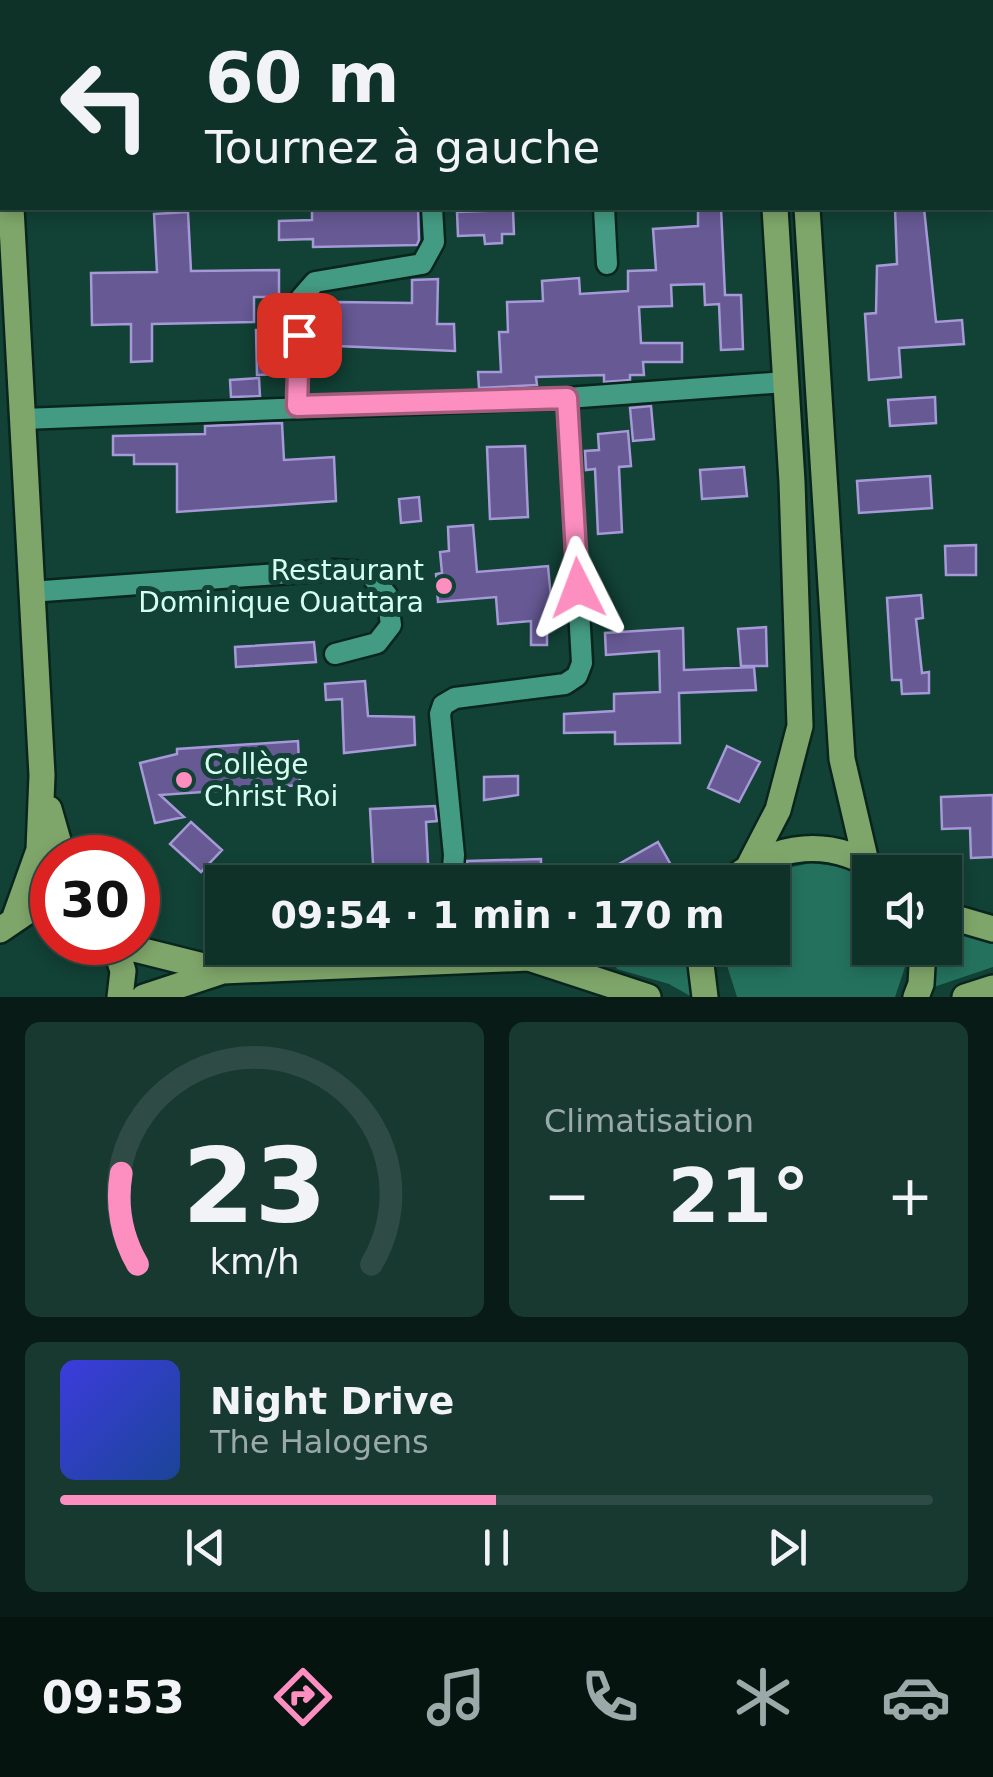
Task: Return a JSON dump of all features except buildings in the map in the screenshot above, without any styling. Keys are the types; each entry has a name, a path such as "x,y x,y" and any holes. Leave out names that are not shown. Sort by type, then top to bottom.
{"main road":[{"path":"7,924 39,850 42,774 11,210"},
{"path":"744,865 778,810 800,726 775,210"},
{"path":"807,210 842,760 870,855"},
{"path":"42,774 57,835"},
{"path":"754,865 770,855 819,848 852,860"},
{"path":"962,920 993,929"},
{"path":"160,955 223,971"},
{"path":"120,997 121,965"},
{"path":"144,997 223,971 310,965"},
{"path":"550,965 648,997"},
{"path":"700,965 705,997"},
{"path":"916,997 921,965"},
{"path":"966,997 993,988"}],"street":[{"path":"297,406 301,298 315,282 422,264 434,242 432,210"},
{"path":"604,210 608,264"},
{"path":"23,419 567,398 785,382"},
{"path":"453,865 440,714 443,705 455,698 564,684 576,676 582,663 567,398"},
{"path":"30,592 333,570 368,572 387,596 391,625 378,643 334,654"}],"green space":[{"path":"811,863 852,872 852,965 906,965 895,997 737,997 727,965 790,965 790,868"},
{"path":"962,931 993,941 993,967 922,991 924,965 962,965"},
{"path":"615,965 691,965 692,997 669,984 617,969"}],"place":[{"name":"Restaurant Dominique Ouattara","path":"444,586"},
{"name":"Collège Christ Roi","path":"184,780"}],"route":[{"path":"299,335 297,406 567,398 578,588"}]}
